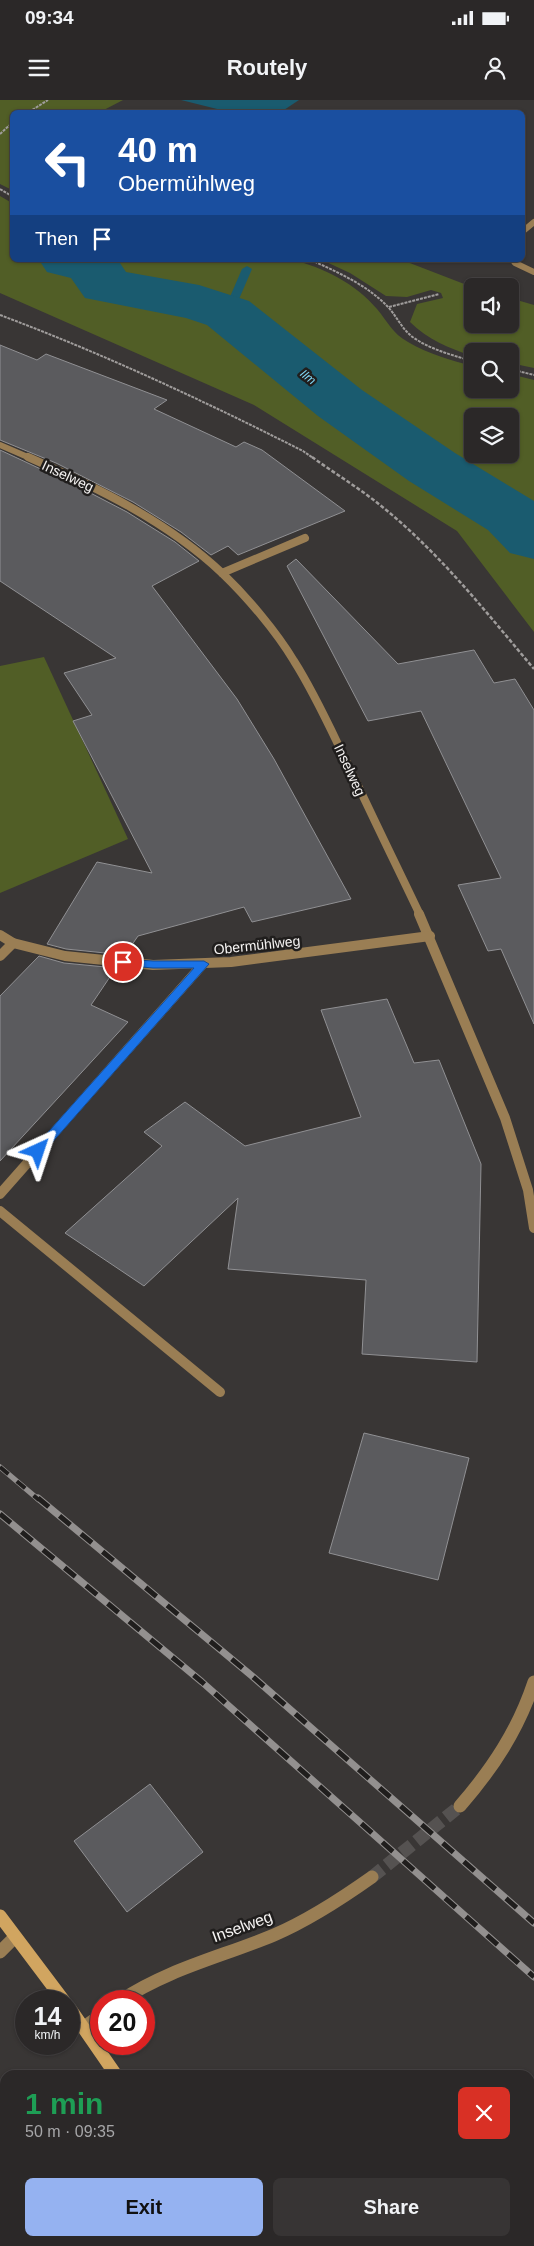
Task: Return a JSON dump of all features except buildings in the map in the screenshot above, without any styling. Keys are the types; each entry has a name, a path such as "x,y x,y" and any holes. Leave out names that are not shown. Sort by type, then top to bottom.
{"street":[{"path":"514,262 534,272"},
{"name":"Inselweg","path":"0,445 71,476 141,512 222,572 264,620 294,660 324,716 430,936 505,1118 528,1190 534,1228"},
{"path":"222,572 306,538"},
{"name":"Obermühlweg","path":"0,935 13,943 65,956 153,965 204,964 430,936"},
{"path":"0,956 13,943"},
{"path":"0,1194 204,964"},
{"path":"0,1211 220,1392"},
{"path":"460,1806 491,1771 512,1738 528,1704 534,1682"},
{"name":"Inselweg","path":"138,1990 163,1975 201,1959 273,1934 324,1910 372,1878"},
{"path":"0,1916 56,1990"},
{"path":"0,1952 15,1937"},
{"path":"80,2022 100,2055 112,2070"},
{"path":"84,2027 90,2023"}],"path":[{"path":"32,110 48,100"},
{"path":"0,134 10,125"},
{"path":"315,262 344,275 389,307 402,328 415,339 440,352 464,359"},
{"path":"389,307 439,294"},
{"path":"0,315 48,333 144,374 222,410 303,451 380,505 415,536 471,593 534,668"},
{"path":"519,371 534,375"}],"green space":[{"path":"0,100 123,100 104,110 10,110 10,189 0,184"},
{"path":"0,196 10,202 10,262 300,262 327,272 349,284 369,300 394,331 403,339 432,353 464,364 464,398 519,398 519,376 534,380 534,632 457,531 254,405 0,293"},
{"path":"326,262 407,262 464,284 464,333 519,333 519,301 534,305 534,368 519,365 519,343 464,343 464,353 439,343 424,334 410,322 417,304 443,298 441,293 431,290 407,297 386,296 350,273"},
{"path":"44,657 128,839 0,893 0,666"}],"water":[{"path":"181,100 299,100 284,110 221,110"}],"waterway":[{"name":"Ilm","path":"80,262 92,264 105,286 199,303 228,313 340,403 432,467 512,516 534,539"},
{"path":"228,313 247,269"}],"tunnel":[{"path":"372,1877 460,1806"}],"railway":[{"path":"0,1467 39,1500"},
{"path":"38,1498 252,1676 534,1923"},
{"path":"0,1514 202,1682 534,1977"}],"route":[{"path":"38,1151 204,964 153,965 123,962"}]}
